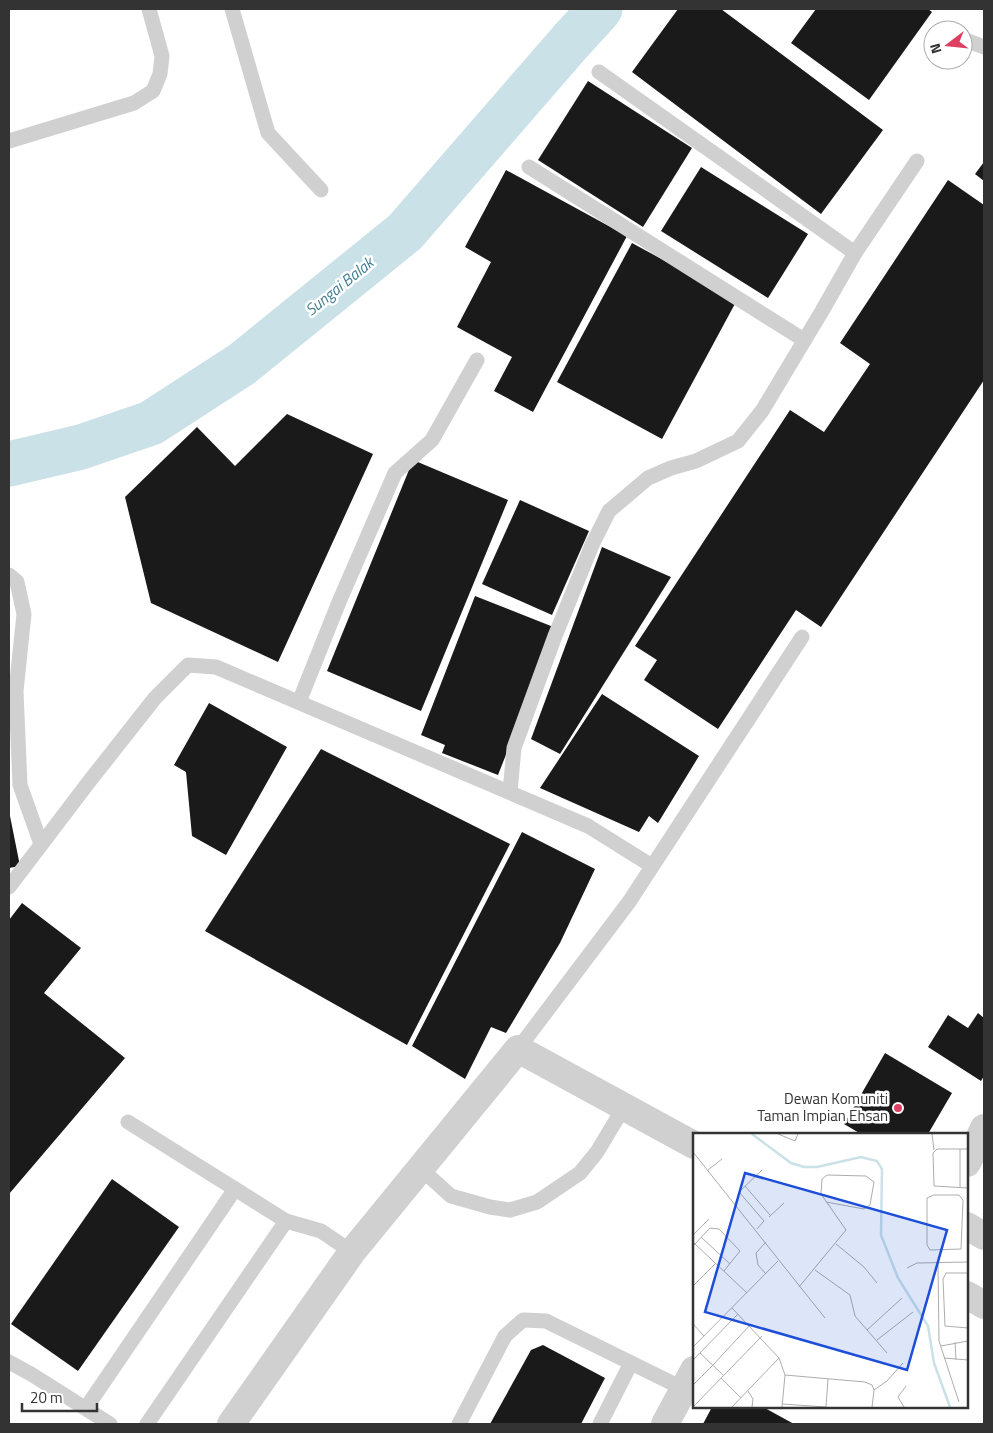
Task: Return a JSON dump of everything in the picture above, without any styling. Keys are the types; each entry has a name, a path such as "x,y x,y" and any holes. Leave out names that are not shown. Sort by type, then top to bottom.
{"street":[{"path":"231,1424 352,1252 518,1049 693,1144"},
{"path":"968,1161 984,1128"},
{"path":"968,1227 984,1236"},
{"path":"968,1296 984,1305"},
{"path":"665,1424 689,1380"}],"lane":[{"path":"9,141 134,102 152,92 160,74 162,56 149,9"},
{"path":"232,9 268,133 321,190"},
{"path":"599,72 855,254"},
{"path":"510,792 514,748 555,636 592,545 609,511 648,478 671,468 696,461 738,440 762,412 855,254 917,161"},
{"path":"529,167 804,340"},
{"path":"299,702 339,602 395,473 432,440 477,360"},
{"path":"9,575 17,582 24,614 16,691 20,785 41,844"},
{"path":"518,1049 629,902 802,637"},
{"path":"9,887 155,698 188,665 216,667 510,792 588,826 652,866"},
{"path":"420,1168 451,1196 490,1207 510,1210 538,1202 580,1173 597,1152 624,1107"},
{"path":"128,1122 286,1221 321,1231 352,1252"},
{"path":"86,1408 235,1189"},
{"path":"147,1424 286,1221"},
{"path":"459,1424 505,1336 523,1320 546,1321 631,1363 689,1380"},
{"path":"9,1362 110,1424"},
{"path":"600,1424 631,1363"}],"building":[{"path":"678,9 721,9 883,130 821,214 632,72"},
{"path":"816,9 928,9 932,12 926,20 923,20 923,25 869,100 791,43"},
{"path":"588,81 692,148 643,227 538,160"},
{"path":"984,162 984,181 975,174"},
{"path":"701,167 808,234 768,298 661,231"},
{"path":"506,170 627,236 533,412 494,391 512,357 457,327 491,262 465,247"},
{"path":"948,180 984,205 984,380 821,627 796,610 718,729 644,680 657,660 635,646 790,410 824,432 870,364 840,343"},
{"path":"632,243 737,300 662,439 557,382"},
{"path":"287,414 373,454 278,662 151,603 125,497 197,427 235,466"},
{"path":"413,460 508,500 421,711 327,671"},
{"path":"520,500 589,531 552,615 482,584"},
{"path":"602,547 671,577 560,754 531,739"},
{"path":"475,596 556,628 498,775 442,753 445,745 421,735"},
{"path":"602,694 699,756 658,823 649,816 639,832 540,788"},
{"path":"209,703 287,747 226,855 192,836 186,772 174,765"},
{"path":"321,749 510,844 407,1045 205,931"},
{"path":"9,811 20,866 9,868"},
{"path":"522,832 595,869 560,943 506,1033 491,1027 465,1079 412,1046"},
{"path":"22,903 81,948 44,993 125,1058 9,1194 9,920"},
{"path":"978,1013 984,1018 984,1076 981,1081 928,1047 948,1015 968,1028"},
{"name":"Dewan Komuniti Taman Impian Ehsan","path":"885,1053 952,1093 929,1133 859,1133 844,1124"},
{"path":"112,1179 179,1227 78,1371 11,1324"},
{"path":"543,1345 605,1378 581,1424 490,1424 531,1350"},
{"path":"711,1408 765,1408 794,1424 703,1424"}],"waterway":[{"name":"Sungai Balak","path":"9,464 81,447 151,423 242,364 405,232 600,9"}],"place":[{"name":"Dewan Komuniti Taman Impian Ehsan","path":"898,1108"}]}
